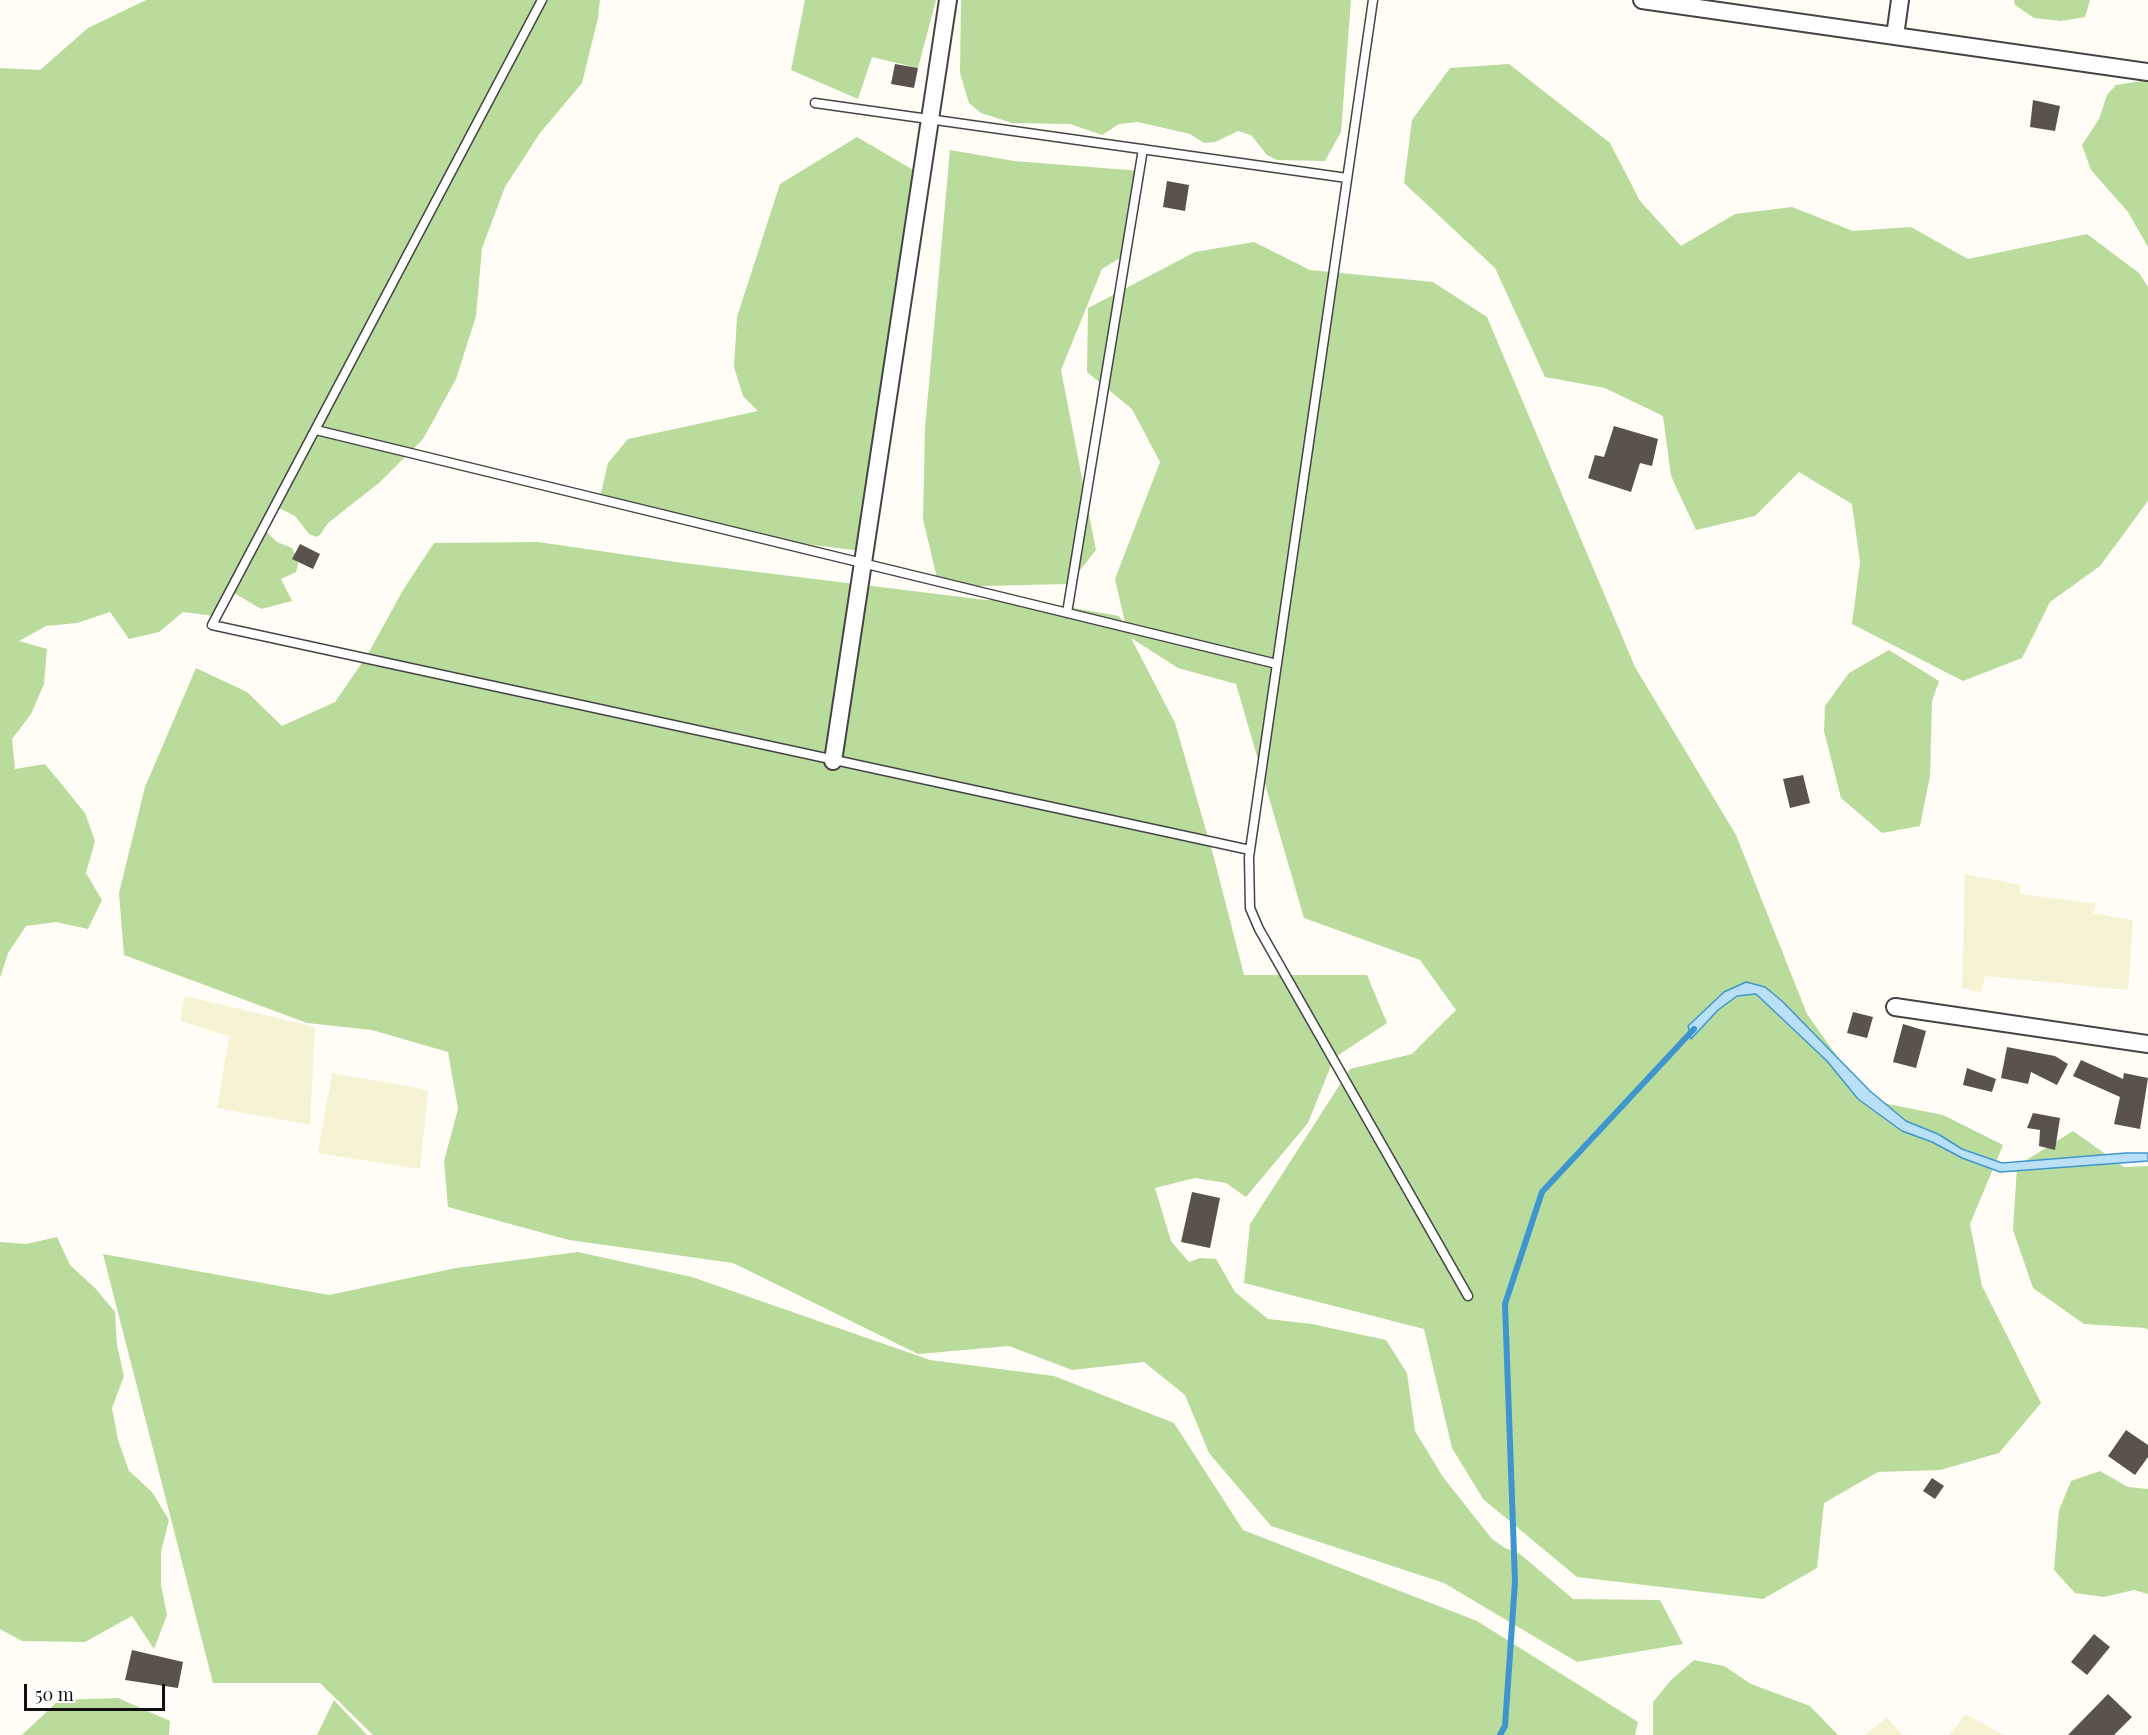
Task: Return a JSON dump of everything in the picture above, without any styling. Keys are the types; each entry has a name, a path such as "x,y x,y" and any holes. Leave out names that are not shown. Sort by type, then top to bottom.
{"street":[{"path":"833,761 948,0"},
{"path":"1642,0 2148,72"},
{"path":"1895,36 1900,0"},
{"path":"1895,1007 2148,1044"}],"lane":[{"path":"542,0 212,625 1250,850"},
{"path":"1373,0 1250,850 1250,908 1258,929 1467,1296"},
{"path":"815,103 1347,178"},
{"path":"1067,613 1143,149"},
{"path":"316,430 1277,664"}],"shaded area":[{"path":"1965,874 2020,885 2020,894 2096,904 2093,913 2133,920 2128,990 1985,976 1981,992 1962,988"},
{"path":"185,996 315,1027 310,1125 217,1108 229,1036 180,1021"},
{"path":"332,1073 428,1090 420,1169 318,1153"},
{"path":"1965,1714 2004,1735 1950,1735"},
{"path":"1887,1717 1902,1735 1865,1735"}],"green space":[{"path":"146,0 600,0 598,18 582,83 540,133 505,187 482,248 476,316 456,379 423,439 379,483 328,523 316,537 309,534 295,516 281,509 273,511 266,531 277,542 292,548 298,564 296,572 281,579 292,601 261,609 234,593 214,616 183,612 159,632 129,639 110,612 77,623 46,626 19,641 47,649 44,684 31,714 12,739 15,769 45,764 85,813 95,841 86,873 102,900 88,929 56,922 26,926 8,953 0,978 0,68 40,70 88,28"},
{"path":"805,0 936,0 918,68 872,57 858,99 791,70"},
{"path":"961,0 1351,0 1341,132 1325,161 1277,160 1267,155 1251,135 1238,131 1215,142 1204,143 1190,134 1138,122 1119,124 1102,135 1070,124 1012,123 981,113 969,103 960,73"},
{"path":"2014,0 2090,0 2085,17 2061,21 2034,18 2015,5"},
{"path":"1509,64 1610,143 1640,201 1681,246 1735,214 1792,207 1853,231 1911,227 1968,259 2087,234 2139,273 2148,287 2148,501 2100,566 2050,602 2022,658 1963,681 1852,624 1860,562 1852,504 1799,472 1755,516 1696,530 1671,476 1663,416 1605,388 1545,377 1495,268 1404,183 1412,120 1450,68"},
{"path":"2148,80 2148,247 2128,212 2091,170 2082,145 2099,119 2107,95 2116,85"},
{"path":"857,137 920,174 861,551 765,539 600,497 608,463 628,439 758,411 743,396 734,367 737,317 780,184"},
{"path":"950,150 1014,161 1141,171 1130,252 1102,269 1061,370 1096,550 1069,584 939,587 923,519 925,428"},
{"path":"1254,242 1310,270 1433,282 1487,317 1635,667 1736,835 1807,1014 1868,1100 1943,1115 2003,1145 1970,1224 1982,1286 2041,1403 1999,1453 1940,1470 1878,1472 1824,1503 1817,1568 1763,1599 1577,1577 1483,1499 1452,1448 1424,1329 1244,1283 1250,1224 1350,1069 1412,1054 1456,1010 1420,960 1304,918 1236,684 1178,668 1131,638 1175,723 1214,858 1244,975 1367,975 1387,1023 1334,1058 1308,1123 1246,1197 1226,1183 1195,1178 1155,1188 1171,1241 1189,1262 1200,1258 1216,1259 1235,1292 1268,1319 1312,1324 1386,1340 1407,1373 1415,1431 1443,1477 1492,1539 1520,1554 1573,1599 1660,1600 1683,1644 1577,1662 1444,1583 1271,1526 1209,1453 1185,1395 1144,1362 1072,1370 1009,1346 918,1354 733,1263 569,1240 448,1207 444,1161 458,1109 448,1052 372,1030 307,1023 124,955 119,893 145,787 196,668 247,692 282,726 335,702 368,654 403,590 434,543 538,542 676,562 986,600 1023,599 1119,616 1126,627 1115,579 1160,462 1132,409 1087,372 1088,308 1195,252"},
{"path":"1889,650 1939,681 1932,701 1930,776 1920,826 1882,833 1841,798 1824,731 1825,706 1849,673"},
{"path":"2073,1131 2124,1167 2148,1166 2148,1330 2084,1324 2033,1288 2013,1230 2017,1166"},
{"path":"57,1237 70,1265 95,1288 115,1312 117,1345 124,1376 112,1408 118,1440 129,1471 152,1492 169,1520 161,1552 161,1585 167,1615 154,1649 132,1616 85,1642 22,1641 0,1629 0,1242 26,1244"},
{"path":"578,1252 692,1277 930,1360 1054,1376 1174,1423 1243,1530 1477,1621 1638,1722 1635,1735 373,1735 320,1683 213,1683 103,1254 329,1295 456,1268"},
{"path":"2100,1471 2128,1487 2148,1489 2148,1594 2134,1590 2104,1597 2075,1593 2054,1570 2059,1510 2071,1481"},
{"path":"1694,1660 1724,1666 1751,1684 1810,1706 1838,1735 1653,1735 1653,1702 1671,1680"},
{"path":"118,1698 170,1721 169,1735 22,1735 59,1700"},
{"path":"334,1700 367,1735 317,1735"}],"water":[{"path":"1746,982 1765,987 1782,1001 1870,1091 1906,1121 1938,1134 1962,1149 2002,1163 2126,1153 2148,1153 2148,1161 2000,1172 1962,1158 1932,1142 1902,1131 1858,1099 1827,1061 1756,994 1737,996 1718,1010 1691,1039 1688,1026 1724,992"}],"building":[{"path":"895,64 918,68 914,88 891,84"},
{"path":"2033,100 2060,106 2055,131 2030,127"},
{"path":"1167,181 1189,185 1185,211 1163,207"},
{"path":"1614,426 1658,439 1652,466 1640,463 1631,492 1588,478 1595,455 1604,457"},
{"path":"300,544 320,554 313,569 292,559"},
{"path":"1803,775 1810,803 1790,808 1783,779"},
{"path":"1853,1012 1873,1017 1867,1038 1847,1033"},
{"path":"1903,1024 1926,1031 1916,1068 1893,1062"},
{"path":"2007,1047 2055,1056 2068,1064 2057,1085 2031,1072 2028,1084 2001,1078"},
{"path":"2081,1060 2123,1079 2124,1073 2148,1078 2140,1129 2114,1124 2120,1097 2073,1076"},
{"path":"1967,1068 1996,1079 1992,1092 1963,1085"},
{"path":"2033,1113 2060,1118 2055,1150 2039,1146 2040,1130 2027,1128"},
{"path":"1192,1192 1220,1198 1210,1248 1181,1242"},
{"path":"2126,1430 2148,1445 2148,1457 2135,1475 2108,1456"},
{"path":"1932,1478 1944,1486 1935,1499 1923,1491"},
{"path":"2094,1634 2110,1647 2087,1675 2071,1662"},
{"path":"132,1650 183,1662 178,1688 125,1680"},
{"path":"2108,1694 2132,1717 2114,1735 2068,1735"}],"waterway":[{"path":"1500,1735 1505,1726 1515,1582 1505,1304 1542,1192 1694,1029"}]}
